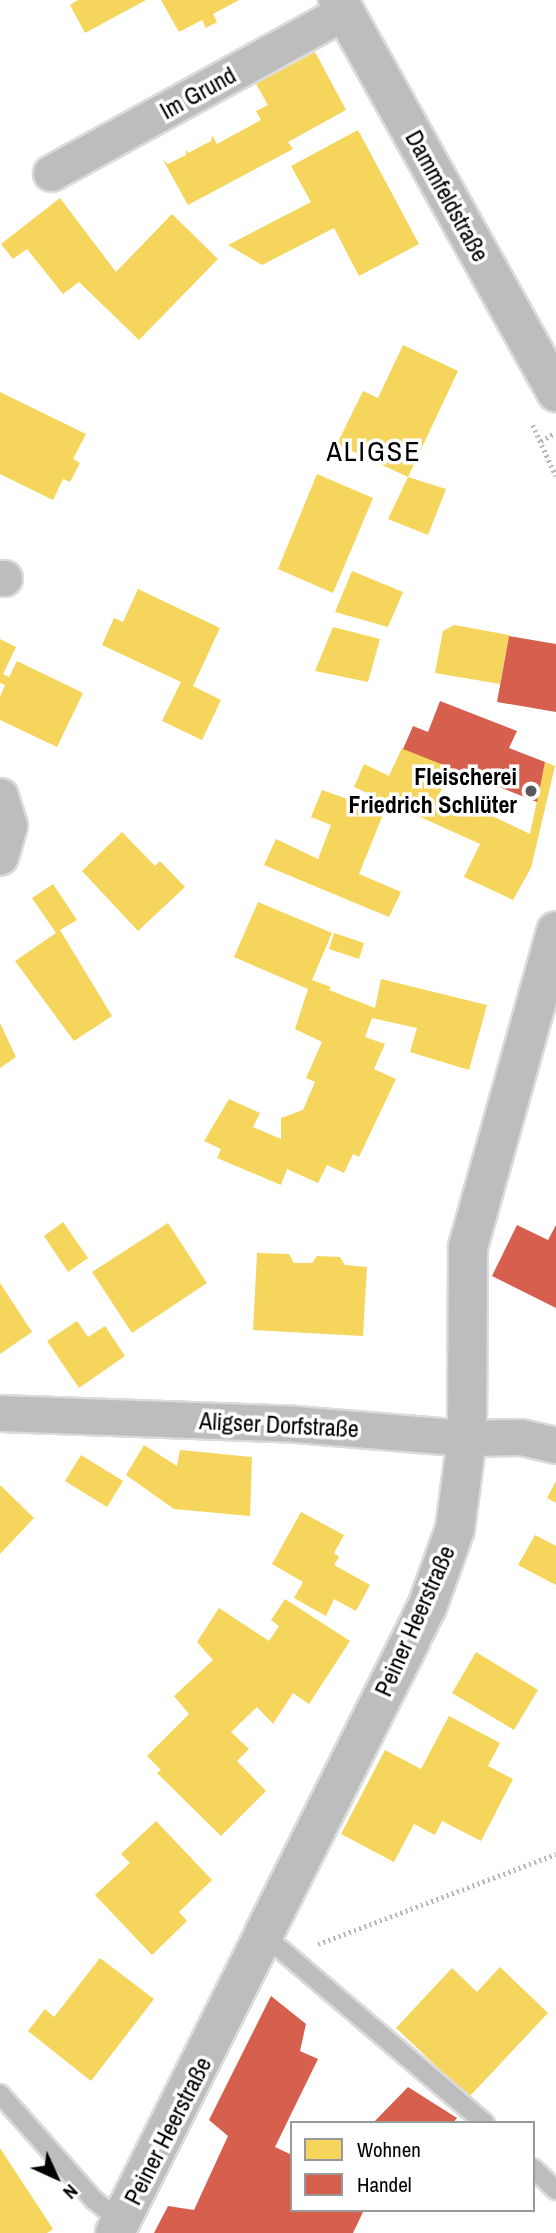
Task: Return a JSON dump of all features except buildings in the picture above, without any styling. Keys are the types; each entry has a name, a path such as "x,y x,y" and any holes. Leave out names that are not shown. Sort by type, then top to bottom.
{"street":[{"name":"Im Grund","path":"51,173 341,6"},
{"name":"Dammfeldstraße","path":"341,6 556,391"},
{"path":"0,796 9,825 0,857"},
{"name":"Peiner Heerstraße","path":"119,2228 277,1945 427,1607 455,1529 467,1438 468,1247 556,931"},
{"name":"Aligser Dorfstraße","path":"0,1413 295,1424 467,1438 521,1437 556,1446"}],"lane":[{"path":"277,1945 483,2121"},
{"name":"Peiner Heerstraße","path":"0,2094 119,2228"},
{"path":"535,2170 556,2190"}],"path":[{"path":"541,441 556,432"},
{"path":"277,1945 556,1854"}],"place":[{"name":"Fleischerei Friedrich Schlüter","path":"531,791"}],"district":[{"name":"ALIGSE","path":"374,451"}]}
